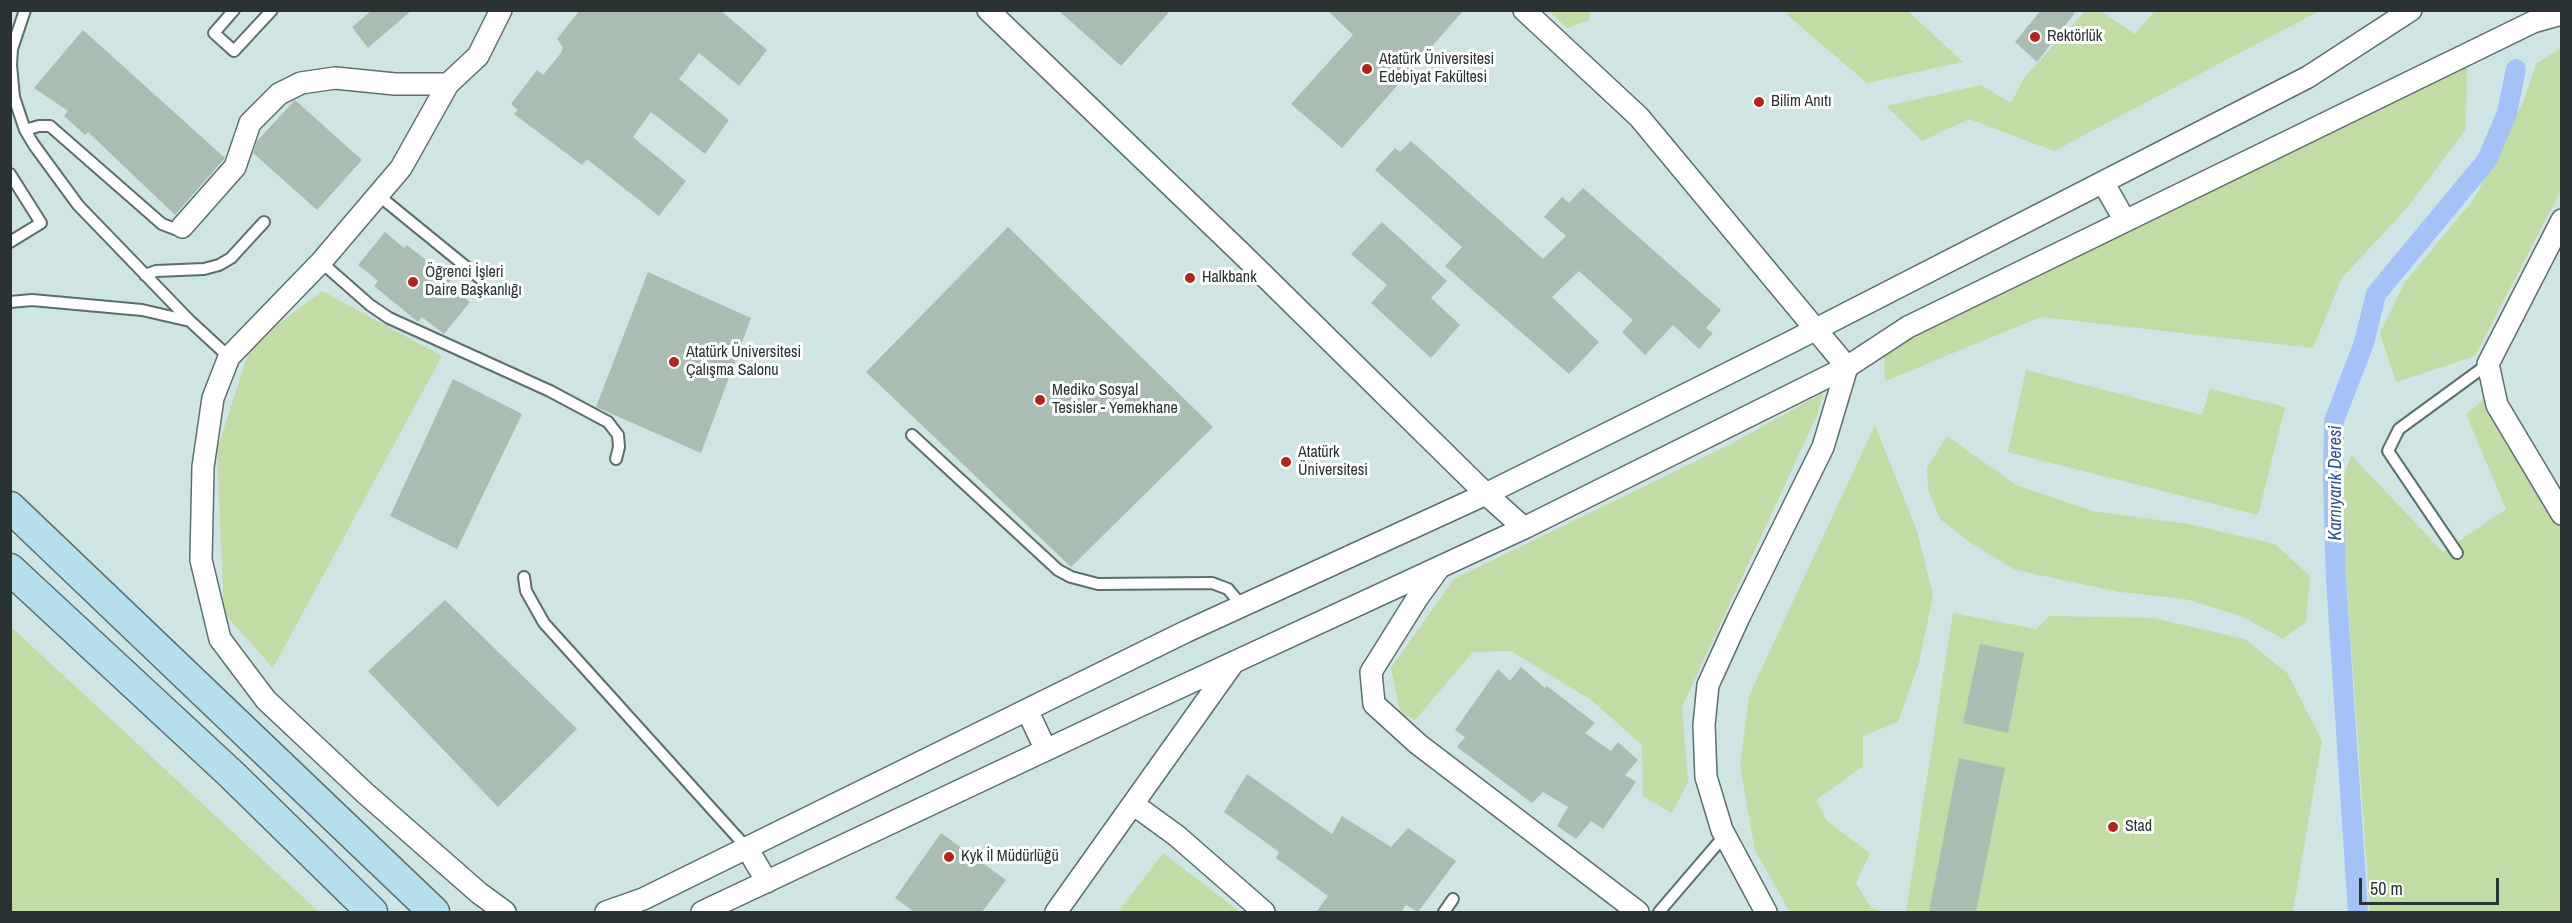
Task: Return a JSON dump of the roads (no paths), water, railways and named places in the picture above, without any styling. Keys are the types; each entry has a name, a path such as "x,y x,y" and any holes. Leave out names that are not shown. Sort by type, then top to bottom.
{"main road":[{"path":"10,507 434,912"},
{"path":"10,569 230,773 372,912"}],"street":[{"path":"501,10 478,56 448,84 401,168 321,262 230,357 213,398 203,467 201,560 220,639 266,700 365,793 479,893 505,912"},
{"path":"988,10 1240,252 1486,494 1524,528"},
{"path":"1524,10 1639,117 1817,328 1847,367"},
{"path":"606,912 644,899 1242,606 1486,494 2308,77 2411,10"},
{"path":"702,912 1524,528 1847,367 1908,327 2533,22 2562,14"},
{"path":"182,227 235,167 250,123 279,94 301,83 335,78 395,84 448,84"},
{"path":"2103,182 2125,221"},
{"path":"2562,220 2488,364 2497,405 2562,514"},
{"path":"1766,912 1725,835 1706,777 1704,725 1708,685 1823,447 1847,367"},
{"path":"1441,566 1418,597 1371,672 1374,704 1418,744 1638,912"},
{"path":"1059,912 1235,662"},
{"path":"1027,710 1046,750"},
{"path":"1133,804 1177,836 1264,912"},
{"path":"747,848 767,882"}],"lane":[{"path":"25,10 12,49 12,97 34,145 78,206 190,321 230,357"},
{"path":"234,10 214,33 234,51 272,10"},
{"path":"26,130 39,126 50,126 162,224 175,229 182,227"},
{"path":"10,174 41,223 10,242"},
{"path":"378,195 481,279"},
{"path":"145,275 156,271 204,269 219,265 231,258 264,222"},
{"path":"321,262 370,305 389,318 550,391 609,422 618,435 619,447 616,459"},
{"path":"10,302 32,300 142,310 190,321"},
{"path":"2457,553 2388,451 2399,429 2488,364"},
{"path":"912,435 1058,570 1071,577 1098,584 1212,584 1228,589 1242,606"},
{"path":"524,578 526,591 544,623 747,848"},
{"path":"1659,912 1725,835"},
{"path":"1444,912 1453,899"}],"waterway":[{"name":"Karnıyarık Deresi","path":"2358,912 2336,578 2334,421 2364,343 2376,294 2487,160 2507,113 2516,69"}],"place":[{"name":"Rektörlük","path":"2035,37"},
{"name":"Atatürk Üniversitesi Edebiyat Fakültesi","path":"1367,69"},
{"name":"Bilim Anıtı","path":"1759,102"},
{"name":"Halkbank","path":"1190,278"},
{"name":"Öğrenci İşleri Daire Başkanlığı","path":"413,282"},
{"name":"Atatürk Üniversitesi Çalışma Salonu","path":"674,362"},
{"name":"Mediko Sosyal Tesisler - Yemekhane","path":"1040,400"},
{"name":"Atatürk Üniversitesi","path":"1286,462"},
{"name":"Stad","path":"2113,827"},
{"name":"Kyk İl Müdürlüğü","path":"949,857"}]}
